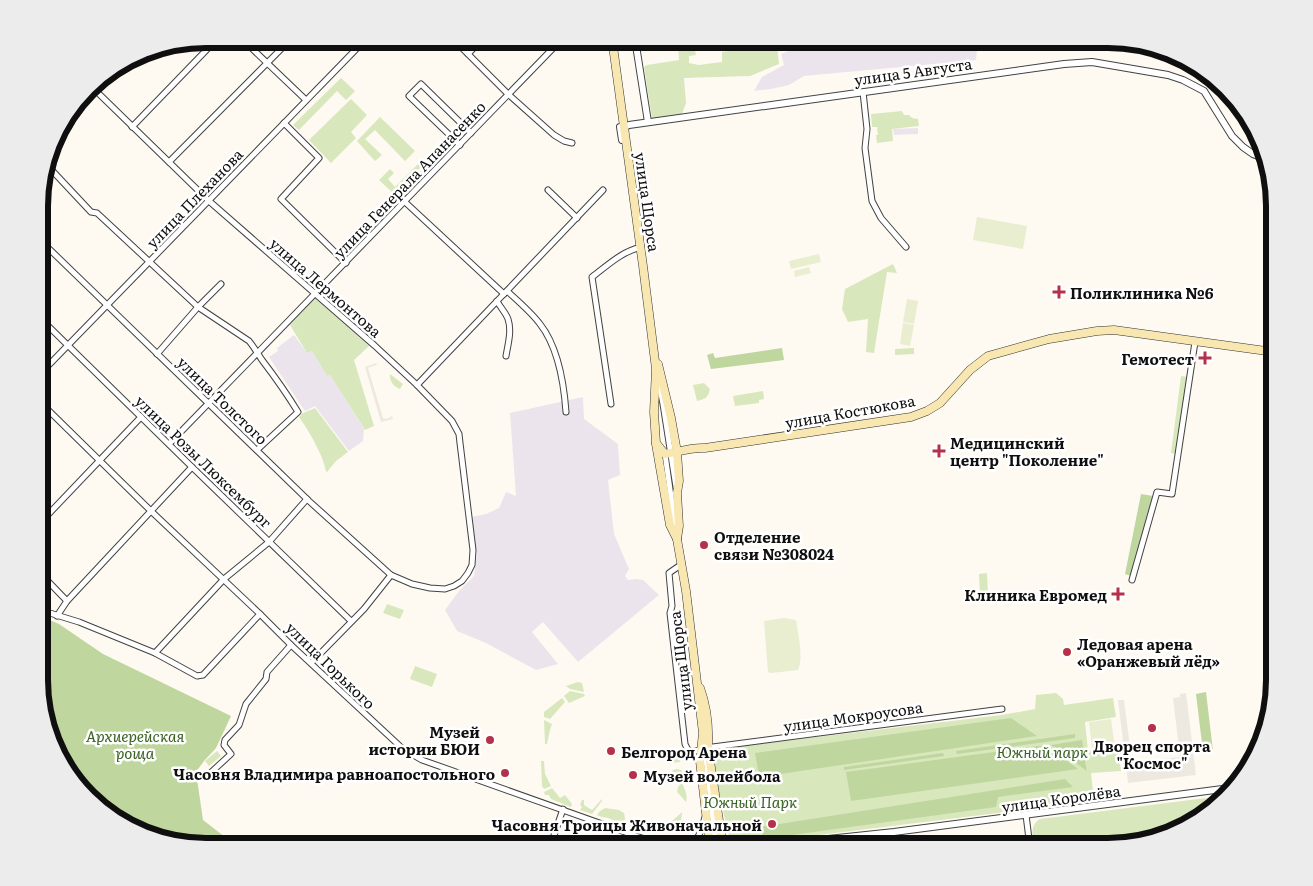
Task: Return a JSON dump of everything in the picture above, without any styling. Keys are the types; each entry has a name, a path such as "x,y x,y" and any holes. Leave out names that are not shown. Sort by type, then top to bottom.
{"main road":[{"name":"улица Щорса","path":"613,48 626,128 654,348 656,369 654,412 656,443 670,525 677,539 682,564 704,749"},
{"path":"626,128 622,140 632,210 638,230"},
{"name":"улица Костюкова","path":"671,453 687,449 705,448 911,417 927,411 940,403 970,370 988,356 1049,339 1114,330 1265,351"},
{"name":"улица Щорса","path":"654,348 670,410 671,453 679,482 677,493 679,526 677,539"},
{"path":"656,443 671,453"},
{"path":"696,674 705,700 709,739 700,761 709,838"},
{"path":"704,749 720,824 721,838"}],"street":[{"path":"132,127 209,48"},
{"path":"251,48 306,100"},
{"path":"169,162 282,48"},
{"name":"улица Плеханова","path":"47,367 357,48"},
{"path":"462,48 508,94 554,135 560,140 572,143"},
{"path":"468,54 474,48"},
{"name":"улица Генерала Апанасенко","path":"169,444 553,48"},
{"path":"636,48 646,123"},
{"name":"улица 5 Августа","path":"626,128 646,123 863,92 1064,64 1092,62 1168,75 1183,80 1204,91 1232,136 1243,147 1257,156"},
{"path":"460,144 409,96 421,84 471,133"},
{"name":"улица Лермонтова","path":"96,92 209,201 417,385 452,421 459,434 473,550"},
{"path":"863,92 867,129 865,148 872,201 881,218 906,247"},
{"path":"284,123 319,158 281,199 346,263"},
{"path":"52,170 91,212 97,213 198,307 253,346 298,412 257,450"},
{"path":"548,190 577,218"},
{"path":"417,385 603,190"},
{"path":"405,202 539,322 555,353 563,386 566,412"},
{"name":"улица Толстого","path":"47,247 307,499 391,575 412,584 430,588 444,589 454,586 462,581 468,573 472,565 473,550"},
{"path":"610,404 592,277 620,255 641,247"},
{"path":"157,354 221,284"},
{"path":"497,301 508,317 509,339 506,356"},
{"name":"улица Розы Люксембург","path":"47,325 352,621"},
{"path":"1132,580 1157,492 1172,494 1195,342"},
{"name":"улица Щорса","path":"656,369 671,453 677,539"},
{"name":"улица Горького","path":"47,409 311,664 382,730 412,755 642,838"},
{"path":"47,515 141,416"},
{"path":"57,616 67,601 192,467"},
{"path":"155,653 224,579 269,542 307,499"},
{"path":"682,564 669,573 672,606 670,612 685,744 688,750 692,752 704,749 715,838"},
{"path":"311,664 364,608 391,575"},
{"path":"47,580 67,601"},
{"path":"47,612 79,622 155,653 197,676 203,675 260,614"},
{"path":"206,777 231,754 224,745 225,740 239,725 246,704 266,680 267,672 291,645"},
{"name":"улица Мокроусова","path":"704,749 1002,709"},
{"path":"708,780 720,824"},
{"name":"улица Королёва","path":"837,838 1222,789"},
{"path":"553,838 563,809"},
{"path":"698,838 706,814"},
{"path":"1026,815 1029,838"},
{"name":"улица Королёва","path":"865,838 894,832"}],"shaded area":[{"path":"977,48 976,60 804,76 789,85 754,91 762,77 784,65 781,54 794,49"},
{"path":"918,128 918,134 894,135 893,129"},
{"path":"294,335 307,353 312,351 327,376 330,375 364,429 363,441 349,451 315,406 305,411 269,357"},
{"path":"376,363 377,365 368,368 383,418 386,419 392,416 393,419 381,422 365,367"},
{"path":"583,397 584,419 618,444 620,475 608,480 614,534 629,569 625,576 628,580 643,580 659,595 578,662 543,622 532,632 558,664 536,670 486,643 457,631 445,610 459,591 474,576 477,554 471,517 486,514 499,508 506,492 516,496 510,413"},
{"path":"1186,693 1196,775 1128,783 1118,700 1124,700 1132,762 1180,757 1173,698 1180,697 1180,694"}],"green space":[{"path":"678,48 688,48 689,51 695,51 696,55 689,56 689,63 699,65 722,62 722,52 753,48 777,48 779,64 750,76 684,78 686,103 682,114 652,118 644,67 679,60"},
{"path":"341,78 355,91 346,100 337,91 299,130 293,125"},
{"path":"351,99 367,115 351,132 356,138 331,163 309,140"},
{"path":"902,111 904,115 918,119 919,126 892,129 893,141 877,143 877,127 872,127 871,114"},
{"path":"380,117 415,151 405,161 375,130 365,139 382,155 375,161 357,141"},
{"path":"423,159 426,162 394,194 379,180 390,169 394,173 388,179 395,187"},
{"path":"977,217 1027,226 1023,249 973,240"},
{"path":"819,254 821,262 791,269 789,261"},
{"path":"893,264 897,273 887,272 874,353 866,352 868,319 848,322 842,309 845,289"},
{"path":"809,267 811,273 795,277 794,271"},
{"path":"315,298 369,346 354,360 374,426 365,430 330,375 327,376 312,351 307,353 290,325"},
{"path":"907,299 918,301 914,324 903,322"},
{"path":"903,323 914,325 910,346 900,344"},
{"path":"782,348 784,360 711,369 707,355 713,353 715,358"},
{"path":"914,348 914,354 895,355 895,349"},
{"path":"390,374 403,384 400,389 392,383"},
{"path":"1181,376 1188,377 1177,454 1171,453"},
{"path":"704,383 710,389 709,392 706,398 697,401 693,385"},
{"path":"763,391 764,399 759,400 759,403 735,406 733,396"},
{"path":"315,408 348,452 336,461 327,472 315,443 299,417 303,413"},
{"path":"1141,494 1153,496 1131,576 1125,574"},
{"path":"987,573 988,596 980,596 979,574"},
{"path":"387,604 404,610 400,619 383,613"},
{"path":"784,618 796,620 800,645 800,665 798,670 771,673 768,672 764,621"},
{"name":"Архиерейская роща","path":"47,619 59,624 103,654 231,716 216,748 196,772 203,820 226,838 195,838 155,830 118,812 101,799 80,777 64,750 53,721 47,680"},
{"path":"415,666 437,674 432,687 410,679"},
{"path":"578,682 582,683 584,692 570,689 566,686"},
{"path":"570,691 584,694 585,696 569,703 564,696"},
{"path":"1206,692 1213,751 1203,752 1196,694"},
{"name":"Южный парк","path":"1056,693 1063,699 1064,705 1113,698 1116,717 1085,722 1088,751 1118,748 1121,771 1091,773 1094,801 795,838 730,838 714,782 712,750 1002,715 1035,709 1036,695"},
{"path":"562,698 565,702 550,719 544,717 544,712"},
{"path":"1011,718 1037,736 767,776 765,774 759,775 755,753"},
{"path":"1111,719 1115,748 1092,750 1089,722"},
{"path":"544,720 552,724 547,744 545,744"},
{"path":"1075,734 1075,738 957,754 956,751"},
{"path":"1082,740 1087,771 1051,745"},
{"path":"1046,745 1078,769 851,801 846,772"},
{"path":"681,749 680,762 673,763 671,750"},
{"path":"217,751 221,756 209,766 205,761"},
{"path":"943,753 944,756 844,770 844,767"},
{"path":"541,761 544,761 545,774 551,786 544,789 542,786"},
{"path":"677,769 683,773 676,784 670,773"},
{"path":"1065,779 1073,787 998,797 996,807 770,838 763,838 761,827"},
{"path":"681,783 686,792 686,802 677,792"},
{"path":"552,788 560,798 565,795 572,804 571,807 551,799 549,795 545,795 544,792"},
{"path":"1214,797 1195,812 1168,826 1138,835 1118,838 1033,838 1034,824 1040,819"},
{"path":"602,799 592,814 580,810 582,800 584,800 584,805 592,810"},
{"path":"605,808 619,810 624,813 625,819 623,822 619,822 597,815"},
{"path":"682,812 679,826 669,831 659,829 664,823 671,822"}],"place":[{"name":"Поликлиника №6","path":"1059,292"},
{"name":"Гемотест","path":"1205,358"},
{"name":"Медицинский центр \"Поколение\"","path":"939,451"},
{"name":"Отделение связи №308024","path":"704,545"},
{"name":"Клиника Евромед","path":"1118,594"},
{"name":"Ледовая арена «Оранжевый лёд»","path":"1067,652"},
{"name":"Дворец спорта \"Космос\"","path":"1152,728"},
{"name":"Музей истории БЮИ","path":"490,740"},
{"name":"Белгород Арена","path":"611,751"},
{"name":"Часовня Владимира равноапостольного","path":"505,773"},
{"name":"Музей волейбола","path":"633,775"},
{"name":"Часовня Троицы Живоначальной","path":"772,824"}],"park label":[{"name":"Южный Парк","path":"750,801"}]}
